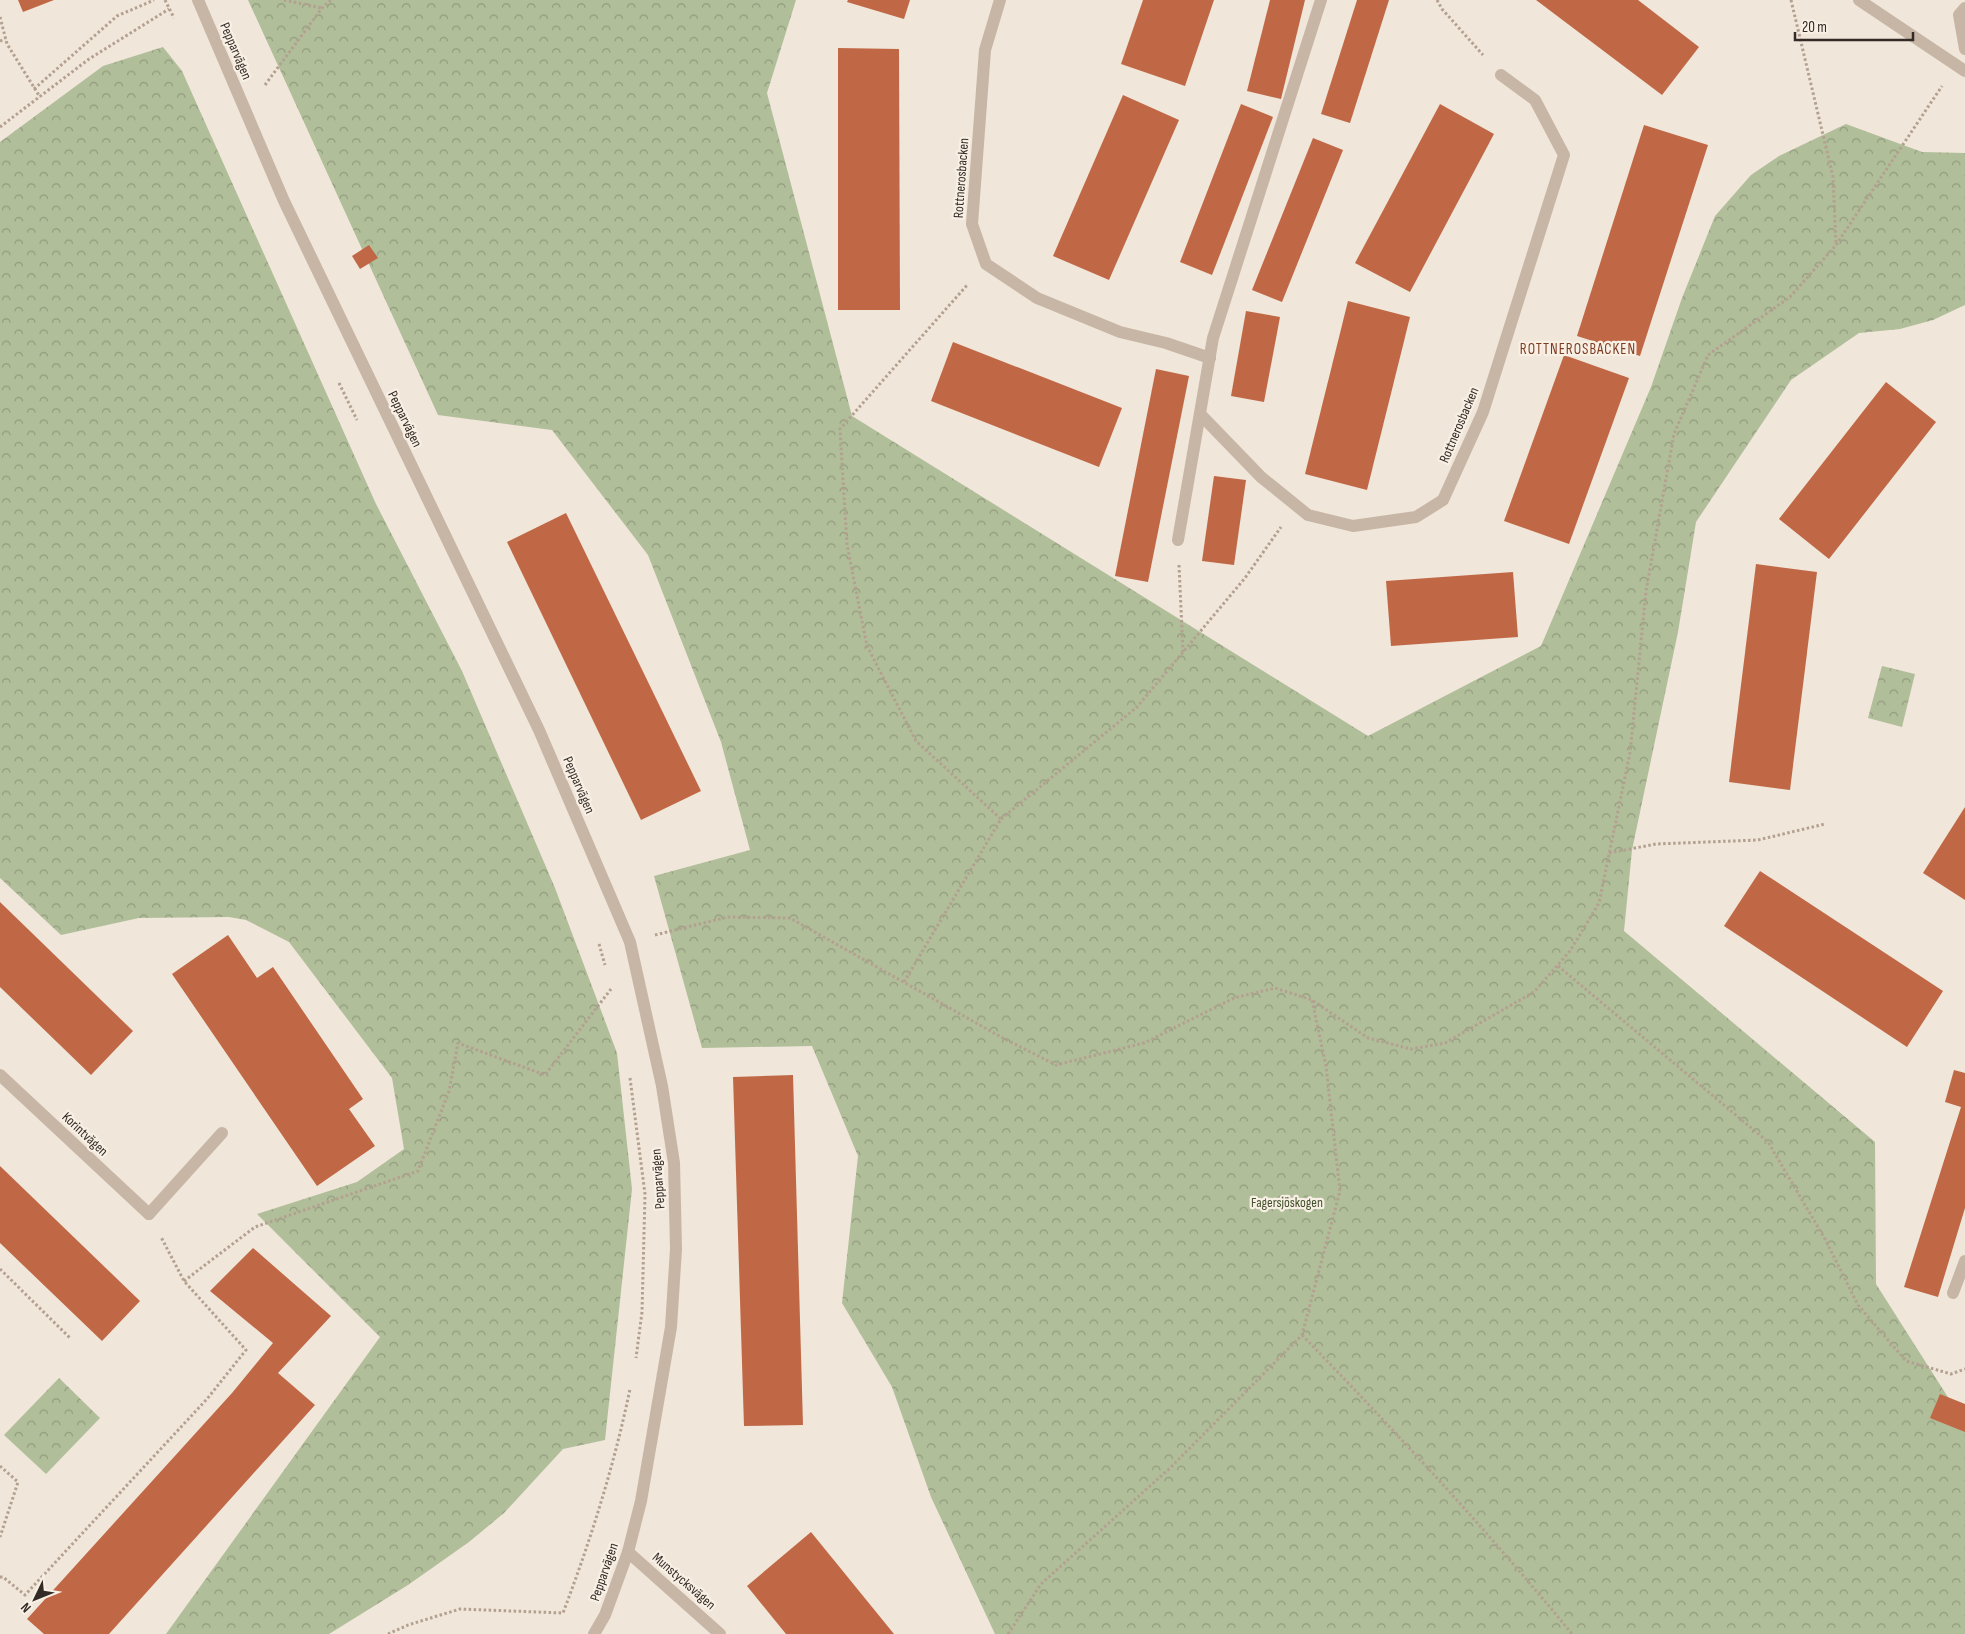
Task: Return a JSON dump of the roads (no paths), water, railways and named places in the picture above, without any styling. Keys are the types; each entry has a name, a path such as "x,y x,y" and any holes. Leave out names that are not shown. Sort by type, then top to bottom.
{"street":[{"name":"Pepparvägen","path":"198,0 297,228 539,730 630,942 664,1095 674,1162 676,1249 671,1327 641,1501 628,1552 605,1615 594,1634"},
{"name":"Rottnerosbacken","path":"1000,0 985,50 972,224 986,264 1037,298 1120,332 1166,343 1210,358"},
{"path":"1178,540 1213,338 1321,0"},
{"path":"1859,0 1960,68"},
{"path":"1965,8 1960,15 1965,49"},
{"name":"Rottnerosbacken","path":"1200,414 1261,477 1308,515 1353,526 1416,517 1442,500 1483,412 1564,155 1535,100 1501,75"},
{"name":"Korintvägen","path":"0,1075 149,1214 222,1133"},
{"path":"1953,1293 1965,1261"},
{"name":"Munstycksvägen","path":"628,1552 720,1634"}],"district":[{"name":"ROTTNEROSBACKEN","path":"1578,349"}],"park label":[{"name":"Fagersjöskogen","path":"1287,1202"}]}
